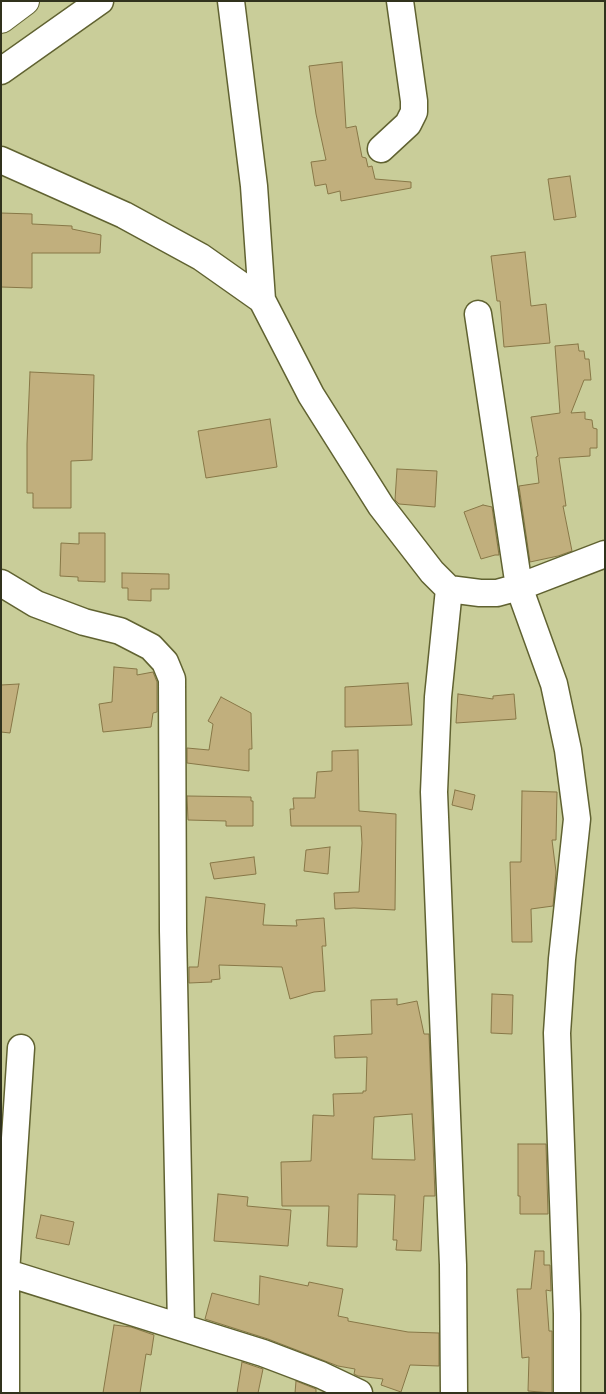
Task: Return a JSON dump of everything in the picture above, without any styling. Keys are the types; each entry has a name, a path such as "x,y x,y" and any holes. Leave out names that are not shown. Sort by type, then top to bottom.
{"highway":[{"path":"1,19 25,1"}],"street":[{"path":"1,71 100,1"},
{"path":"231,1 254,186 262,300 311,394 380,506 432,572 449,589 497,593 519,587 605,554"},
{"path":"381,149 408,124 414,112 414,100 400,1"},
{"path":"1,160 124,216 201,257 262,300"},
{"path":"478,314 519,587 554,684 568,750 577,819 562,958 557,1033 567,1314 567,1393"},
{"path":"1,584 36,604 84,622 120,631 151,647 165,662 172,679 173,941 181,1326"},
{"path":"449,589 438,697 434,792 453,1265 454,1393"},
{"path":"6,1393 4,1272 21,1048"},
{"path":"4,1272 263,1353 321,1375 359,1393"}],"building":[{"path":"342,62 346,128 356,126 362,157 366,158 368,167 372,166 375,179 411,182 411,188 341,201 340,191 328,194 326,184 315,186 311,162 326,160 316,114 309,66"},
{"path":"570,176 576,217 554,220 548,179"},
{"path":"1,213 32,214 32,224 72,226 72,229 101,235 100,253 32,253 32,288 1,287"},
{"path":"525,252 531,306 546,304 550,343 504,347 500,301 497,301 491,256"},
{"path":"578,344 579,351 584,351 585,359 589,359 591,380 584,380 571,413 585,412 585,419 592,420 593,428 597,429 597,448 590,448 590,456 559,458 566,506 563,506 572,551 530,562 519,486 539,483 536,457 538,456 531,417 560,413 555,346"},
{"path":"30,372 94,375 92,460 71,461 71,508 33,508 33,493 27,493"},
{"path":"270,419 277,467 206,478 198,431"},
{"path":"397,469 437,471 435,507 399,504 395,500"},
{"path":"483,505 492,507 499,555 481,559 464,512"},
{"path":"79,533 105,533 105,582 78,581 78,577 60,576 61,543 79,544"},
{"path":"122,573 169,574 169,589 151,589 151,601 128,600 128,588 122,588"},
{"path":"114,667 137,669 137,675 153,672 157,682 157,712 153,713 151,727 103,732 99,704 112,702"},
{"path":"408,683 412,725 345,727 345,687"},
{"path":"19,684 10,733 1,732 1,685"},
{"path":"458,694 493,699 493,696 514,694 516,719 456,723"},
{"path":"221,697 251,713 252,749 249,749 249,771 187,763 187,748 209,750 213,724 208,721"},
{"path":"358,750 359,811 396,814 395,910 335,909 334,893 359,892 362,843 361,826 291,826 290,809 294,809 293,798 315,798 317,772 332,771 332,751"},
{"path":"455,790 475,795 472,810 452,805"},
{"path":"522,791 557,792 556,840 552,840 556,872 553,906 531,909 532,942 512,942 510,862 521,862"},
{"path":"187,796 251,797 251,801 253,801 253,826 226,826 226,821 188,820"},
{"path":"330,847 328,874 304,871 306,850"},
{"path":"254,857 256,874 214,879 210,863"},
{"path":"206,897 265,904 263,925 297,926 296,920 324,918 326,946 322,946 325,991 290,999 282,967 219,965 220,979 211,980 212,982 189,983 189,967 198,967"},
{"path":"492,994 513,995 512,1034 491,1033"},
{"path":"397,999 397,1005 417,1001 424,1034 429,1034 435,1196 424,1196 421,1251 396,1250 397,1240 393,1240 395,1195 358,1194 357,1247 327,1246 329,1206 282,1206 281,1162 311,1161 313,1115 334,1116 333,1094 363,1093 363,1091 366,1091 367,1057 335,1058 334,1036 372,1034 371,1000","holes":["412,1114 415,1160 372,1159 374,1117"]},
{"path":"518,1144 546,1144 548,1214 520,1214"},
{"path":"218,1194 248,1197 247,1206 291,1210 288,1246 214,1241"},
{"path":"41,1215 74,1222 69,1245 36,1238"},
{"path":"535,1251 544,1251 544,1265 550,1265 551,1291 546,1290 549,1331 552,1331 552,1393 528,1391 529,1357 522,1358 517,1289 531,1289"},
{"path":"260,1276 308,1286 309,1282 343,1289 338,1316 348,1318 348,1321 408,1332 439,1333 439,1366 410,1365 401,1392 381,1385 383,1379 358,1376 354,1374 355,1369 338,1366 268,1339 205,1319 212,1293 259,1305"},
{"path":"114,1325 131,1327 154,1335 151,1355 146,1354 140,1393 103,1393"},
{"path":"242,1362 263,1369 258,1393 237,1393"},
{"path":"296,1381 316,1389 316,1393 295,1393"}]}
